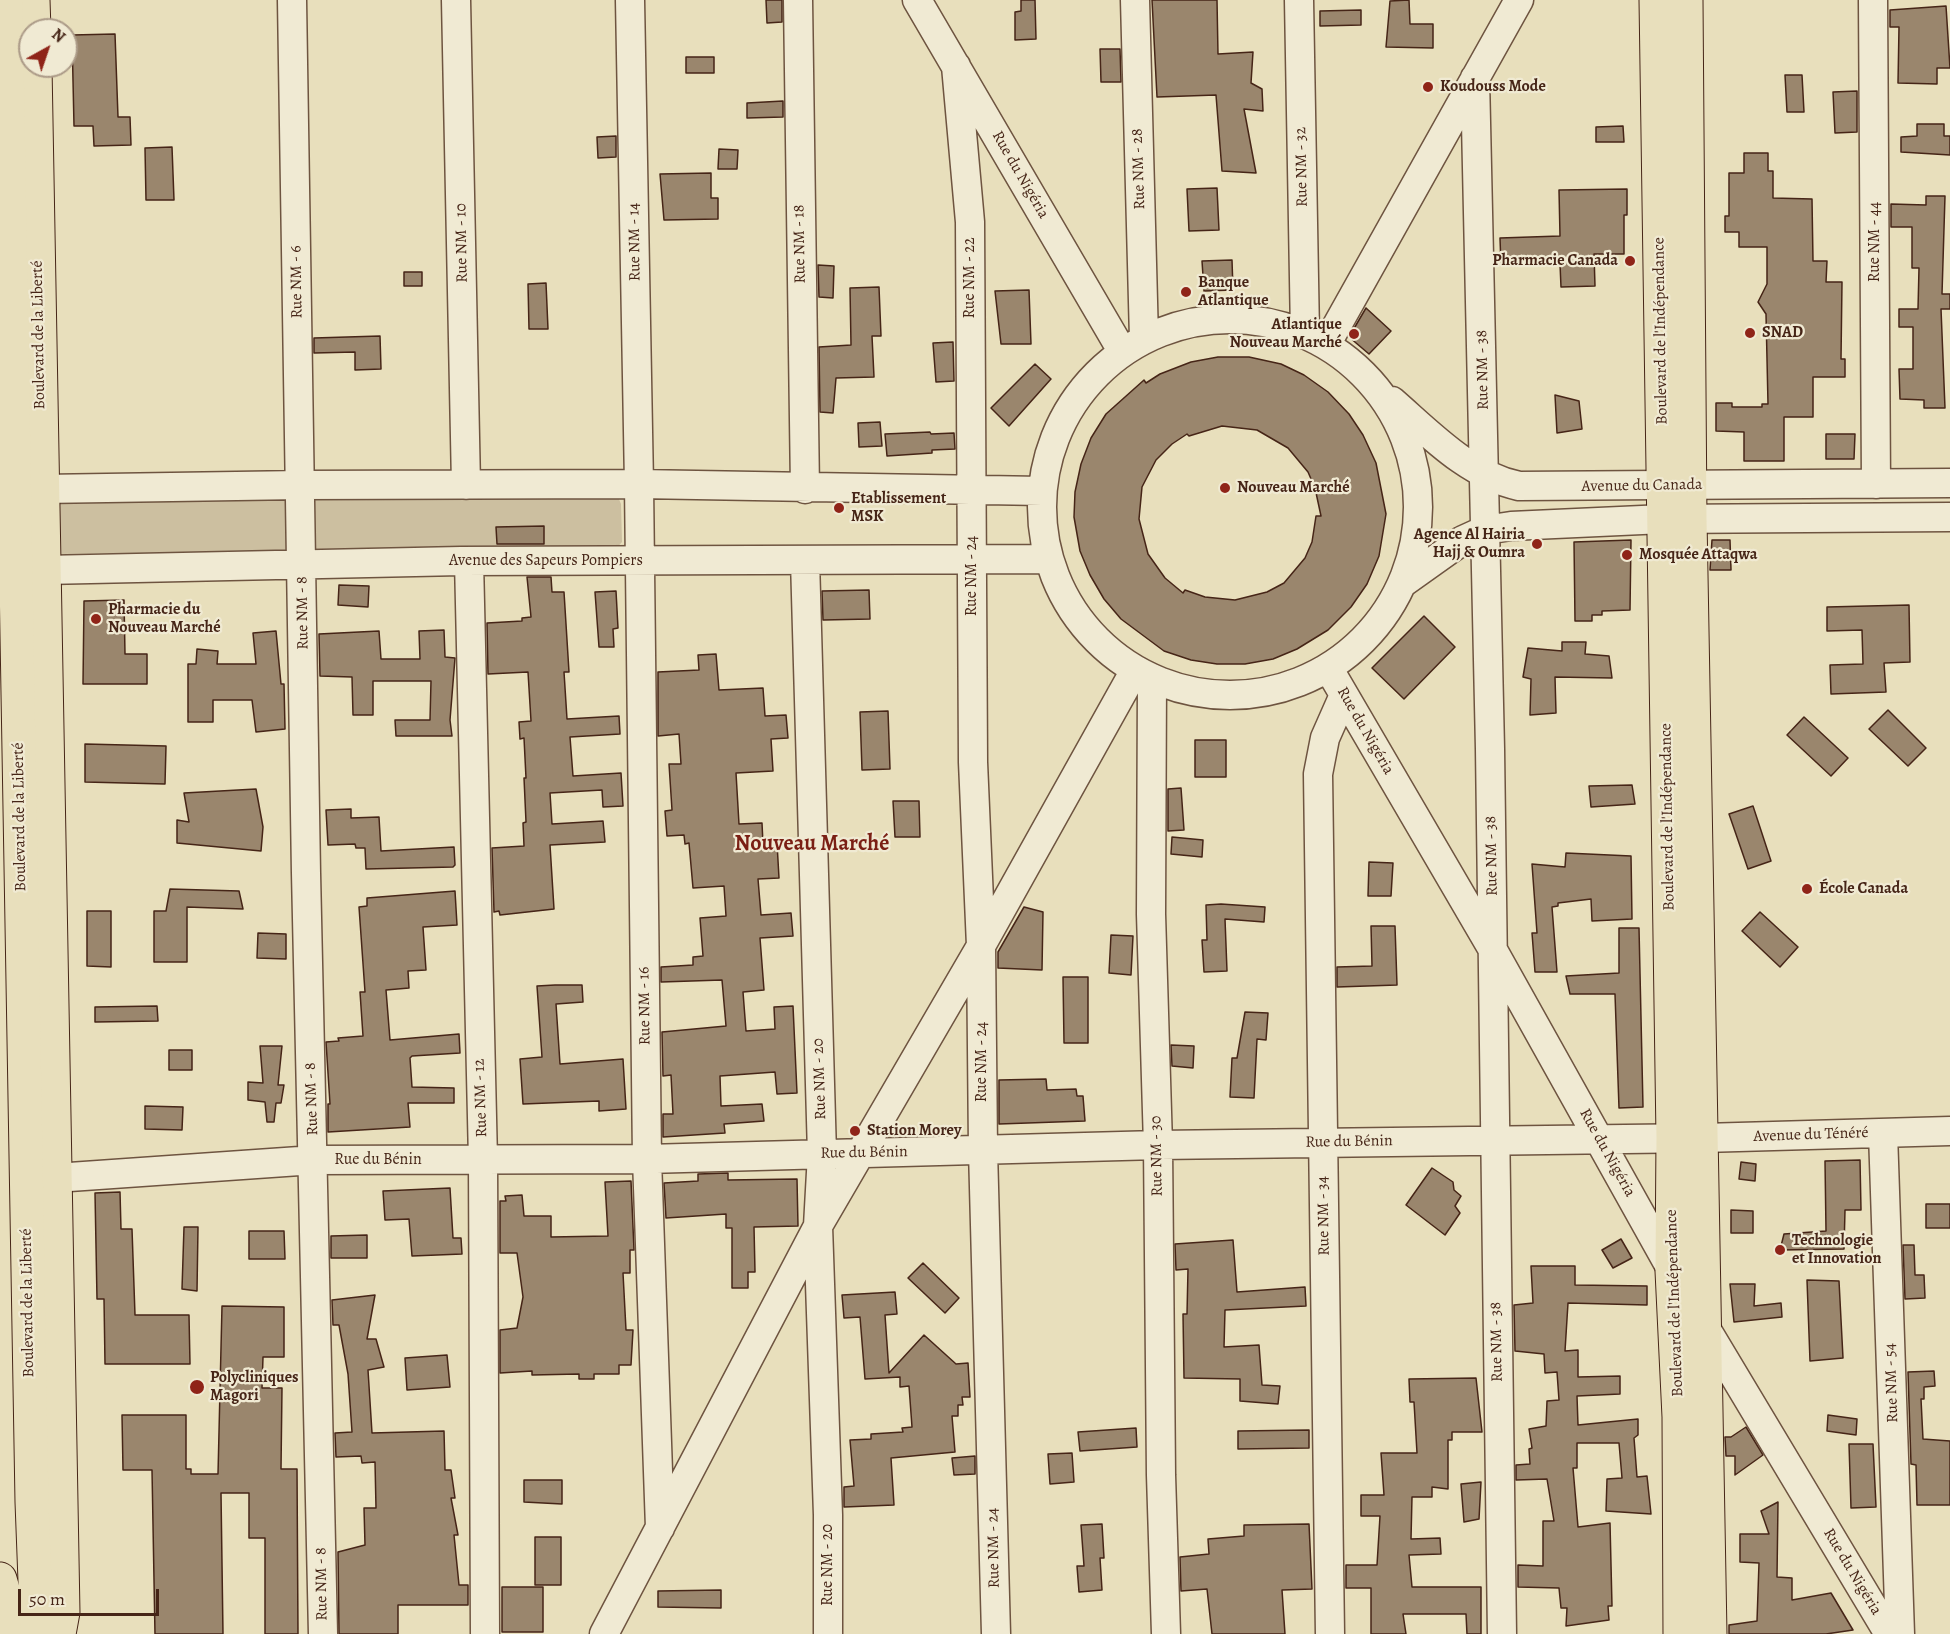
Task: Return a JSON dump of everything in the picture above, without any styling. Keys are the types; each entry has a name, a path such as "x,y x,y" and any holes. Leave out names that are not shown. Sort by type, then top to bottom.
{"main road":[{"name":"Boulevard de la Liberté","path":"6,0 30,1420 37,1634"},
{"path":"33,0 34,18"},
{"name":"Boulevard de l'Indépendance","path":"1656,0 1677,486"},
{"name":"Boulevard de l'Indépendance","path":"1686,0 1677,519 1688,1138 1704,1325 1710,1634"},
{"name":"Boulevard de la Liberté","path":"35,78 63,1627"},
{"name":"Boulevard de la Liberté","path":"0,784 12,1505 17,1634"},
{"name":"Boulevard de l'Indépendance","path":"1680,1634 1679,1418 1672,1271 1688,1138"},
{"name":"Boulevard de la Liberté","path":"0,1579 17,1634"}],"street":[{"name":"Rue NM - 6","path":"292,0 302,563"},
{"name":"Rue NM - 10","path":"456,0 466,485"},
{"name":"Rue NM - 14","path":"630,0 639,484"},
{"name":"Rue NM - 18","path":"798,0 805,489"},
{"name":"Rue du Nigéria","path":"917,0 956,66 1133,345"},
{"name":"Rue NM - 28","path":"1133,345 1136,0"},
{"name":"Rue NM - 32","path":"1299,0 1316,340"},
{"path":"1316,340 1475,78 1519,0"},
{"name":"Rue NM - 44","path":"1873,0 1876,484"},
{"name":"Rue NM - 22","path":"956,66 970,222 971,490"},
{"name":"Rue NM - 38","path":"1475,78 1485,475 1502,1634"},
{"path":"1212,319 1260,321 1316,340 1370,381 1398,421 1407,442 1416,477 1419,513 1417,537 1404,582 1387,613 1365,640 1329,669 1302,682 1272,692 1242,696 1211,695 1181,689 1144,674 1112,653 1073,611 1049,559 1042,525 1042,491 1048,456 1060,423 1079,393 1133,345 1188,323 1212,319"},
{"name":"Avenue du Canada","path":"1370,381 1456,455 1485,475 1519,486 1950,483"},
{"path":"42,489 301,485 639,484 805,489 1042,491"},
{"name":"Rue NM - 16","path":"639,484 638,561 647,1159 660,1528"},
{"name":"Rue NM - 24","path":"971,490 973,762 981,945 983,1150 996,1634"},
{"name":"Avenue du Canada","path":"1404,582 1463,540 1485,530 1520,525 1677,519 1950,517"},
{"name":"Avenue des Sapeurs Pompiers","path":"44,570 469,561 1049,559"},
{"name":"Rue NM - 20","path":"805,560 822,1154 818,1226 828,1515 828,1634"},
{"name":"Rue NM - 12","path":"469,561 483,1160 485,1634"},
{"name":"Rue NM - 8","path":"302,563 323,1634"},
{"name":"Rue du Nigéria","path":"1329,669 1493,950 1672,1271 1889,1634"},
{"path":"604,1634 818,1226 981,945 1144,674"},
{"name":"Rue NM - 30","path":"1144,674 1158,1145 1161,1475 1167,1634"},
{"name":"Rue NM - 34","path":"1330,1634 1318,774 1325,738 1344,695"},
{"name":"Avenue du Ténéré","path":"1688,1138 1950,1131"},
{"name":"Rue NM - 54","path":"1883,1132 1900,1634"},
{"name":"Rue du Bénin","path":"55,1178 314,1160 647,1159 1158,1145 1688,1138"}],"shaded area":[{"path":"618,497 621,504 622,542 614,551 312,554 312,500"},
{"path":"286,499 293,533 286,552 54,554 53,504"}],"building":[{"path":"766,0 782,0 782,22 767,23"},
{"path":"1021,0 1035,0 1036,39 1015,40 1015,12 1021,11"},
{"path":"1152,0 1217,0 1218,54 1253,52 1251,83 1262,89 1263,111 1244,109 1256,173 1222,171 1216,95 1157,97"},
{"path":"1409,0 1410,24 1433,24 1433,48 1386,47 1390,1"},
{"path":"1946,6 1950,68 1937,68 1937,84 1898,83 1899,27 1890,27 1890,10"},
{"path":"1361,10 1361,25 1320,26 1320,11"},
{"path":"115,34 118,117 130,117 131,145 94,146 93,126 74,126 73,78 78,78 78,35"},
{"path":"1100,49 1120,49 1121,82 1101,82"},
{"path":"686,57 714,57 714,73 686,73"},
{"path":"1785,75 1802,75 1804,112 1787,112"},
{"path":"1857,91 1857,132 1835,133 1833,92"},
{"path":"783,101 783,117 747,118 747,103"},
{"path":"1917,124 1944,124 1944,136 1950,136 1950,155 1901,152 1901,137 1917,136"},
{"path":"1623,126 1624,142 1596,142 1596,127"},
{"path":"616,136 616,157 598,158 597,137"},
{"path":"172,147 174,200 146,200 145,148"},
{"path":"719,149 738,150 737,169 718,169"},
{"path":"1744,153 1768,153 1768,171 1773,171 1773,198 1812,199 1813,261 1827,261 1826,282 1842,282 1841,359 1845,359 1845,377 1813,377 1813,417 1784,417 1784,461 1744,461 1744,432 1716,431 1716,403 1732,403 1732,407 1762,407 1762,404 1768,404 1766,314 1758,302 1767,284 1767,247 1739,247 1739,232 1725,232 1725,216 1729,216 1729,173 1744,173"},
{"path":"711,173 711,198 718,198 718,219 664,220 660,174"},
{"path":"1217,188 1219,230 1189,231 1187,189"},
{"path":"1627,189 1624,254 1594,254 1595,286 1561,287 1560,264 1501,266 1500,238 1560,236 1559,190"},
{"path":"1926,196 1945,196 1942,294 1950,294 1950,309 1941,309 1945,408 1924,408 1924,400 1900,399 1899,369 1913,369 1913,327 1899,327 1899,309 1918,309 1919,268 1912,268 1912,227 1891,227 1891,204 1926,205"},
{"path":"1232,260 1233,290 1204,291 1202,261"},
{"path":"818,265 834,266 833,298 819,297"},
{"path":"404,272 422,272 422,286 404,286"},
{"path":"546,283 548,329 529,329 528,284"},
{"path":"879,287 881,336 872,336 874,377 836,378 833,413 820,412 819,347 851,345 850,288"},
{"path":"1029,290 1031,344 1001,344 995,291"},
{"path":"1366,308 1391,331 1369,354 1349,337"},
{"path":"380,336 381,369 355,370 355,352 314,353 314,338"},
{"path":"953,342 954,381 936,382 933,343"},
{"path":"1218,357 1249,357 1281,364 1304,375 1328,392 1349,414 1363,435 1376,463 1386,514 1379,556 1367,584 1351,607 1328,630 1297,649 1273,659 1245,664 1217,664 1191,660 1164,651 1121,619 1104,599 1080,551 1074,517 1075,492 1081,464 1091,438 1106,414 1144,380 1146,383 1160,374 1191,362","holes":["1222,426 1257,430 1288,448 1308,472 1315,488 1321,516 1316,516 1312,542 1305,558 1284,583 1267,592 1235,600 1205,597 1185,590 1183,593 1165,578 1148,554 1139,519 1142,487 1156,460 1172,444 1187,434 1189,436"]},
{"path":"1035,364 1051,379 1009,426 991,408"},
{"path":"1555,395 1579,401 1582,429 1557,433"},
{"path":"880,422 882,446 859,447 858,423"},
{"path":"930,432 931,434 954,433 955,449 887,456 885,434"},
{"path":"1826,434 1855,434 1854,459 1826,459"},
{"path":"544,526 544,544 497,544 496,527"},
{"path":"1631,540 1630,610 1602,611 1602,615 1592,615 1592,621 1575,621 1574,542"},
{"path":"1712,540 1730,540 1731,570 1710,570"},
{"path":"527,577 551,577 552,592 564,592 569,672 564,672 567,719 619,716 620,734 570,737 573,776 621,773 623,806 603,807 602,790 550,793 552,824 603,821 605,842 550,845 554,909 500,915 499,911 494,912 492,848 524,846 523,823 526,822 524,778 526,778 524,738 520,739 519,722 531,721 528,672 488,674 487,623 522,621 522,618 531,617"},
{"path":"339,585 369,586 368,607 338,605"},
{"path":"869,590 870,619 823,620 822,591"},
{"path":"616,591 618,628 613,629 614,647 599,647 595,592"},
{"path":"124,600 125,654 147,654 147,684 83,684 84,601"},
{"path":"1909,605 1910,662 1884,663 1886,692 1831,694 1830,665 1863,664 1862,630 1827,631 1827,607"},
{"path":"1424,616 1455,647 1404,699 1372,668"},
{"path":"444,630 445,657 455,658 450,720 452,736 396,736 395,720 430,720 431,681 373,681 373,715 353,715 352,677 320,676 319,634 379,631 381,659 420,659 419,631"},
{"path":"276,631 281,684 284,684 285,729 256,732 252,700 213,700 213,722 188,722 188,664 196,664 197,649 218,651 217,664 256,664 253,633"},
{"path":"1562,642 1586,642 1585,654 1609,656 1612,678 1555,677 1556,713 1530,715 1531,679 1523,677 1528,648 1562,651"},
{"path":"716,654 719,690 763,688 765,716 786,715 788,738 771,739 773,771 736,773 739,824 762,823 763,844 777,843 779,878 758,879 761,915 791,913 793,936 760,938 764,990 743,992 746,1031 775,1029 774,1007 793,1006 797,1093 777,1094 775,1072 720,1076 721,1106 762,1104 764,1121 724,1124 725,1133 663,1137 663,1114 673,1114 671,1075 663,1076 662,1032 726,1026 722,980 661,982 661,967 693,965 693,957 703,956 700,918 726,916 724,886 693,888 689,843 685,844 684,835 667,836 665,811 672,810 669,764 681,764 679,734 658,736 658,672 699,670 698,655"},
{"path":"1888,710 1926,748 1908,766 1869,729"},
{"path":"888,711 890,769 862,770 860,712"},
{"path":"1804,717 1848,758 1831,776 1787,735"},
{"path":"1195,740 1226,740 1226,777 1195,777"},
{"path":"85,744 166,746 165,784 85,782"},
{"path":"1632,785 1635,804 1591,807 1589,786"},
{"path":"1181,788 1184,830 1168,831 1168,789"},
{"path":"256,789 263,827 261,851 177,843 177,820 189,822 184,793"},
{"path":"893,801 919,801 920,837 895,837"},
{"path":"1753,806 1771,861 1748,869 1729,814"},
{"path":"351,809 351,818 379,817 381,851 454,847 455,865 453,867 366,869 365,848 356,848 355,844 328,845 326,810"},
{"path":"1172,837 1203,840 1202,857 1171,854"},
{"path":"1566,853 1631,856 1632,919 1592,921 1591,899 1558,903 1558,906 1552,907 1557,972 1535,972 1532,933 1537,933 1532,864 1565,867"},
{"path":"1369,862 1393,863 1391,896 1368,896"},
{"path":"170,889 239,891 243,909 187,907 187,962 154,962 154,911 166,911"},
{"path":"455,891 457,925 423,927 426,970 408,971 409,988 386,990 390,1040 459,1034 460,1053 410,1058 412,1087 454,1088 454,1103 408,1103 410,1127 328,1132 328,1104 330,1104 326,1042 339,1041 338,1038 363,1036 360,992 365,992 359,907 367,906 367,898"},
{"path":"1206,905 1265,907 1264,922 1225,919 1227,971 1204,972 1202,940 1207,940"},
{"path":"1024,907 1043,912 1042,970 998,968 998,952"},
{"path":"87,911 111,911 111,967 87,966"},
{"path":"1760,912 1798,947 1780,967 1742,931"},
{"path":"1371,926 1395,926 1397,985 1337,987 1337,967 1372,966"},
{"path":"1619,928 1639,928 1643,1107 1619,1108 1615,994 1570,994 1566,976 1619,973"},
{"path":"258,933 286,934 286,959 257,958"},
{"path":"1111,935 1133,936 1131,975 1109,973"},
{"path":"1063,977 1088,977 1088,1043 1064,1043"},
{"path":"582,985 583,1002 556,1004 560,1064 623,1059 626,1109 599,1111 599,1101 523,1104 520,1059 542,1057 537,986"},
{"path":"157,1006 158,1021 95,1022 95,1007"},
{"path":"1245,1012 1268,1013 1266,1040 1257,1039 1254,1098 1230,1097 1232,1058 1237,1058"},
{"path":"1171,1045 1194,1046 1193,1068 1172,1066"},
{"path":"260,1046 282,1046 278,1085 284,1085 281,1103 276,1103 274,1122 267,1122 265,1102 248,1100 248,1082 263,1083"},
{"path":"169,1050 192,1050 192,1070 169,1070"},
{"path":"1046,1079 1047,1090 1076,1089 1077,1096 1083,1096 1085,1121 999,1124 999,1080"},
{"path":"145,1106 183,1107 182,1130 145,1129"},
{"path":"1860,1160 1861,1210 1845,1210 1844,1249 1780,1250 1784,1234 1826,1231 1825,1161"},
{"path":"1741,1162 1756,1164 1755,1181 1739,1179"},
{"path":"1432,1168 1453,1182 1454,1190 1461,1196 1455,1206 1460,1213 1445,1235 1406,1205"},
{"path":"728,1173 728,1180 797,1179 798,1226 754,1227 755,1272 748,1272 748,1288 732,1288 732,1228 726,1228 726,1214 666,1218 664,1183 698,1181 698,1174"},
{"path":"631,1181 634,1250 630,1250 630,1273 623,1273 626,1330 633,1330 631,1365 619,1365 619,1374 594,1374 594,1379 579,1379 579,1374 532,1375 532,1371 500,1373 500,1330 517,1328 523,1297 517,1253 500,1253 500,1201 506,1201 505,1196 522,1195 524,1216 551,1216 551,1237 608,1236 605,1182"},
{"path":"450,1188 453,1238 461,1238 462,1254 412,1256 409,1219 385,1220 383,1191"},
{"path":"120,1192 121,1229 132,1229 135,1315 189,1315 190,1364 105,1364 104,1299 97,1299 95,1193"},
{"path":"1926,1204 1950,1204 1950,1228 1926,1228"},
{"path":"1731,1210 1753,1211 1753,1233 1731,1233"},
{"path":"184,1227 198,1227 197,1291 182,1289"},
{"path":"249,1231 284,1231 285,1259 249,1259"},
{"path":"367,1235 367,1258 331,1258 331,1236"},
{"path":"1621,1239 1632,1258 1613,1268 1602,1250"},
{"path":"1233,1240 1237,1292 1305,1287 1306,1306 1225,1310 1224,1347 1259,1345 1262,1385 1280,1386 1278,1404 1240,1401 1240,1379 1184,1378 1183,1314 1187,1314 1188,1269 1176,1270 1175,1244"},
{"path":"1903,1245 1914,1245 1915,1275 1924,1275 1925,1298 1905,1299"},
{"path":"923,1263 959,1298 945,1313 908,1278"},
{"path":"1531,1266 1575,1266 1575,1285 1647,1286 1647,1305 1568,1303 1565,1351 1578,1350 1578,1377 1620,1376 1620,1394 1577,1396 1578,1425 1638,1419 1638,1435 1634,1438 1637,1477 1647,1476 1651,1514 1606,1511 1607,1479 1622,1478 1619,1443 1577,1443 1577,1468 1573,1468 1578,1527 1610,1523 1612,1606 1608,1606 1609,1620 1566,1626 1567,1608 1561,1608 1559,1588 1518,1587 1518,1565 1543,1566 1543,1521 1554,1521 1547,1479 1516,1480 1516,1465 1530,1464 1529,1449 1532,1448 1529,1429 1546,1426 1547,1401 1559,1400 1557,1372 1545,1373 1544,1354 1515,1351 1514,1305 1533,1303"},
{"path":"1807,1280 1839,1281 1843,1358 1810,1361"},
{"path":"1730,1284 1755,1284 1754,1306 1781,1303 1782,1317 1734,1322"},
{"path":"895,1292 897,1314 885,1315 889,1373 924,1335 956,1364 968,1363 970,1397 962,1397 963,1405 958,1405 958,1416 952,1416 955,1452 891,1458 894,1505 844,1507 844,1487 854,1486 850,1440 871,1439 871,1434 903,1432 902,1428 912,1427 909,1386 900,1387 900,1377 865,1379 860,1317 844,1318 842,1295"},
{"path":"375,1295 367,1339 376,1339 384,1367 368,1370 372,1433 444,1431 445,1470 451,1470 455,1498 451,1498 458,1535 454,1535 459,1585 468,1585 468,1605 398,1605 398,1634 339,1634 338,1552 365,1545 364,1508 376,1508 375,1462 362,1463 361,1456 336,1457 335,1433 352,1432 348,1374 339,1325 333,1325 332,1300"},
{"path":"222,1306 284,1307 284,1357 263,1357 262,1388 282,1388 281,1469 297,1469 298,1634 265,1634 265,1538 249,1538 249,1493 221,1493 223,1634 155,1634 152,1470 123,1470 122,1415 186,1415 186,1469 191,1469 191,1474 218,1474"},
{"path":"447,1355 450,1387 407,1390 405,1358"},
{"path":"1934,1371 1935,1386 1924,1387 1924,1399 1921,1399 1923,1439 1950,1441 1950,1505 1917,1505 1916,1465 1911,1464 1908,1372"},
{"path":"1476,1378 1482,1432 1452,1432 1452,1440 1448,1440 1448,1489 1432,1487 1432,1497 1412,1497 1411,1539 1440,1538 1441,1554 1409,1555 1412,1587 1481,1587 1481,1634 1467,1634 1466,1614 1403,1614 1406,1634 1371,1634 1371,1588 1346,1588 1346,1565 1377,1565 1380,1516 1361,1516 1361,1495 1384,1495 1381,1453 1417,1453 1414,1402 1410,1402 1409,1379"},
{"path":"1828,1415 1857,1419 1856,1435 1827,1431"},
{"path":"1746,1427 1763,1455 1735,1475 1735,1456 1726,1456 1725,1437 1731,1437"},
{"path":"1136,1428 1137,1447 1080,1451 1078,1432"},
{"path":"1309,1430 1309,1448 1238,1449 1238,1431"},
{"path":"1849,1444 1873,1444 1876,1507 1851,1508"},
{"path":"1072,1453 1074,1482 1050,1484 1048,1454"},
{"path":"975,1456 975,1474 954,1475 952,1458"},
{"path":"524,1480 562,1480 562,1504 524,1502"},
{"path":"1481,1482 1479,1519 1464,1522 1461,1484"},
{"path":"1778,1502 1777,1577 1792,1578 1792,1600 1831,1593 1853,1630 1826,1634 1729,1634 1729,1625 1757,1621 1759,1563 1740,1562 1740,1534 1769,1534 1761,1511"},
{"path":"1102,1524 1104,1558 1100,1558 1102,1590 1079,1592 1077,1566 1084,1566 1081,1525"},
{"path":"1309,1524 1312,1589 1282,1590 1285,1634 1212,1634 1207,1589 1181,1591 1180,1557 1209,1554 1208,1539 1244,1536 1244,1525"},
{"path":"535,1537 561,1537 561,1585 535,1585"},
{"path":"502,1587 543,1587 543,1632 502,1632"},
{"path":"721,1590 721,1608 658,1607 658,1591"}],"place":[{"name":"Koudouss Mode","path":"1428,87"},
{"name":"Pharmacie Canada","path":"1630,261"},
{"name":"Banque Atlantique","path":"1186,292"},
{"name":"SNAD","path":"1750,333"},
{"name":"Atlantique Nouveau Marché","path":"1354,334"},
{"name":"Nouveau Marché","path":"1225,488"},
{"name":"Etablissement MSK","path":"839,508"},
{"name":"Agence Al Hairia Hajj & Oumra","path":"1537,544"},
{"name":"Mosquée Attaqwa","path":"1627,555"},
{"name":"Pharmacie du Nouveau Marché","path":"96,619"},
{"name":"École Canada","path":"1807,889"},
{"name":"Station Morey","path":"855,1131"},
{"name":"Technologie et Innovation","path":"1780,1250"},
{"name":"Polycliniques Magori","path":"197,1387"}],"district":[{"name":"Nouveau Marché","path":"812,845"}]}
